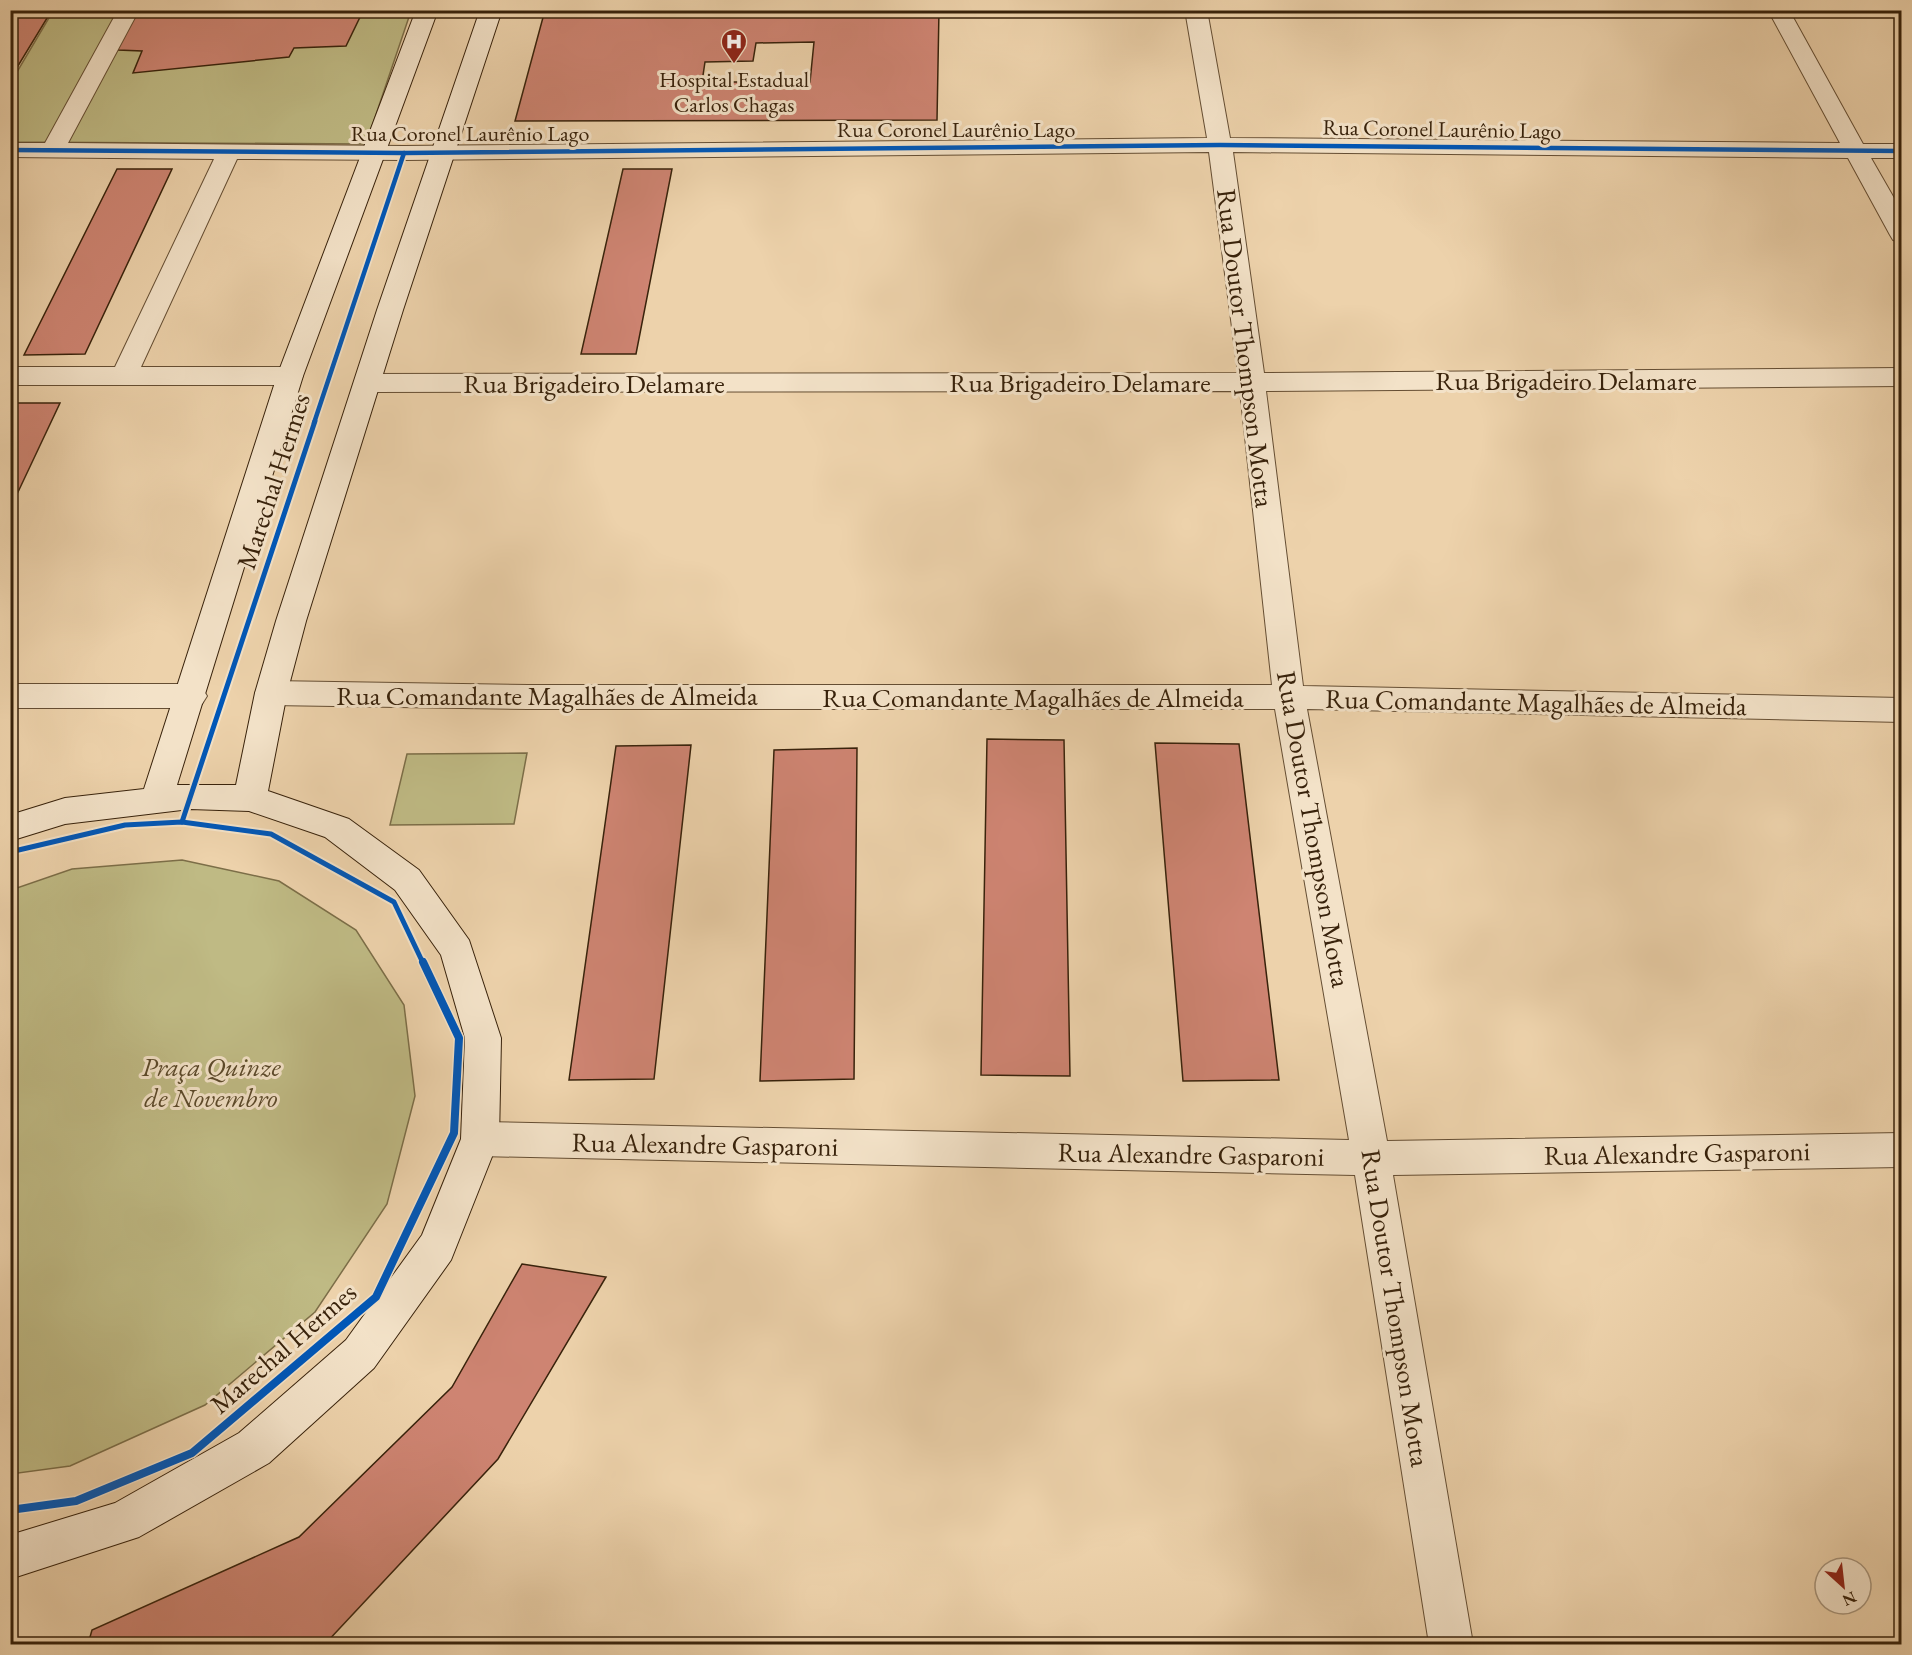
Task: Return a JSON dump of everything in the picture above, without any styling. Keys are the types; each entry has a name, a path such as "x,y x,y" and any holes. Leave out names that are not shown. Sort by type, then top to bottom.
{"street":[{"path":"53,150 129,10"},
{"path":"158,798 290,376 427,10"},
{"path":"250,798 271,693 291,621 491,10"},
{"name":"Rua Doutor Thompson Motta","path":"1196,10 1220,145 1252,382 1289,697 1371,1158 1451,1644"},
{"path":"1778,10 1902,235"},
{"name":"Rua Coronel Laurênio Lago","path":"10,150 445,152 1220,145 1902,151"},
{"path":"124,376 229,151"},
{"path":"10,376 290,376"},
{"name":"Rua Brigadeiro Delamare","path":"368,383 1252,382 1902,377"},
{"name":"Rua Comandante Magalhães de Almeida","path":"271,693 528,698 1289,697 1902,711"},
{"path":"10,696 191,696"},
{"path":"10,828 65,811 158,798 190,796 250,798 337,828 407,880 457,950 483,1038 480,1139 437,1247 360,1354 254,1448 124,1522 10,1557"},
{"name":"Rua Alexandre Gasparoni","path":"480,1139 1371,1158 1902,1150"}],"green space":[{"path":"53,11 411,11 366,144 11,142 11,82"},
{"path":"527,753 514,824 390,825 407,754"},
{"name":"Praça Quinze de Novembro","path":"182,860 279,881 356,930 404,1005 415,1096 387,1204 315,1312 205,1405 70,1466 11,1474 11,890 72,869"}],"building":[{"path":"10,10 52,10 10,79"},
{"path":"137,10 309,10 308,13 362,13 346,46 294,48 289,57 133,73 142,51 118,50 119,31"},
{"name":"Hospital Estadual Carlos Chagas","path":"545,10 939,10 937,120 515,121","holes":["814,42 810,82 702,82 705,62 753,61 756,43"]},
{"path":"117,169 172,169 85,354 24,355"},
{"path":"623,169 672,169 636,354 581,354"},
{"path":"10,403 60,403 10,509"},
{"path":"987,739 1064,740 1070,1076 981,1075"},
{"path":"1155,743 1239,744 1279,1080 1183,1081"},
{"path":"691,745 654,1079 569,1080 616,746"},
{"path":"857,748 854,1079 760,1081 774,750"},
{"path":"522,1264 606,1277 498,1459 325,1644 88,1644 92,1630 299,1537 452,1387"}],"cycle path":[{"path":"10,150 404,153 1220,145 1902,151"},
{"name":"Marechal Hermes","path":"182,822 404,153"},
{"name":"Marechal Hermes","path":"10,852 125,825 182,822 271,834 394,902 459,1038 454,1133 376,1297 192,1453 76,1501 10,1510"}],"place":[{"name":"Hospital Estadual Carlos Chagas","path":"734,65"}]}
